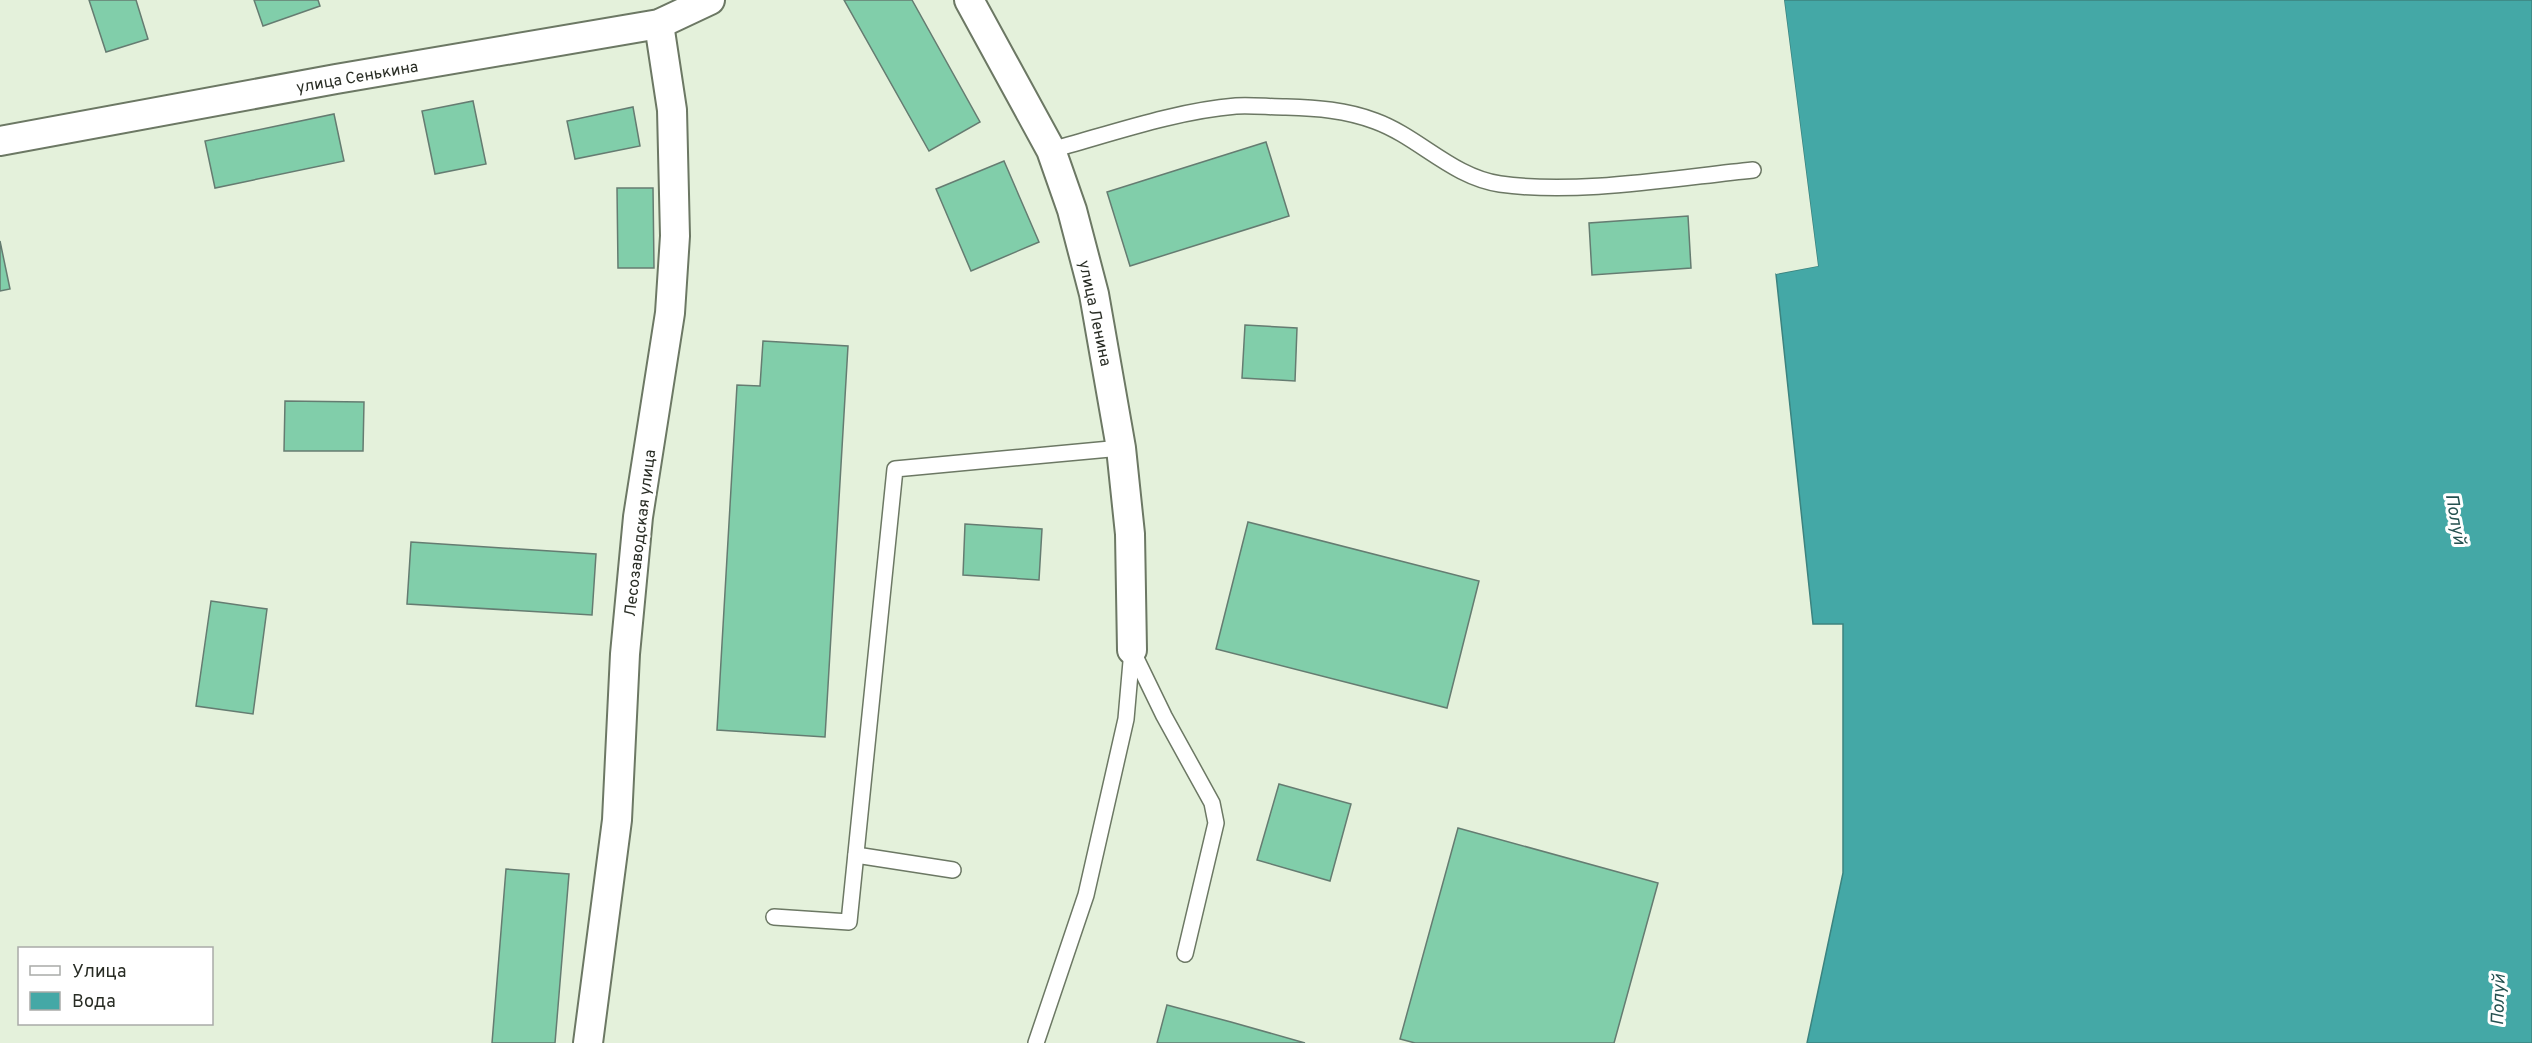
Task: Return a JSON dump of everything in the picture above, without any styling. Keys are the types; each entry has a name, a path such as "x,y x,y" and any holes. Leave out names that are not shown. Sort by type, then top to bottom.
{"street":[{"name":"улица Сенькина","path":"0,141 336,79 659,24 710,0"},
{"name":"улица Ленина","path":"969,0 1051,150 1072,210 1094,294 1121,448 1130,534 1132,650"},
{"name":"Лесозаводская улица","path":"588,1043 617,820 625,654 638,517 670,313 675,236 672,110 659,24"}],"lane":[{"path":"1051,150 1200,111 1238,106 1314,108 1342,111 1377,122 1464,173 1498,183 1538,187 1593,186 1753,170"},
{"path":"774,917 849,922 895,469 1121,448"},
{"path":"1132,650 1164,716 1212,803 1215,823 1185,954"},
{"path":"1036,1043 1086,895 1126,719 1132,650"},
{"path":"856,855 952,870"}],"water":[{"name":"Полуй","path":"1784,0 2532,0 2532,1043 1807,1043 1843,873 1843,624 1813,624 1776,274 1818,266"}],"pier":[{"path":"1781,0 1784,0 1818,266 1776,274 1776,271 1815,264"}],"building":[{"path":"89,0 136,0 148,39 106,52"},
{"path":"254,0 318,0 320,6 263,26"},
{"path":"844,0 912,0 980,122 929,151"},
{"path":"473,101 486,164 435,174 422,111"},
{"path":"633,107 640,146 575,159 567,121"},
{"path":"334,114 344,161 215,188 205,141"},
{"path":"1266,142 1289,216 1130,266 1107,192"},
{"path":"1004,161 1039,242 971,271 936,189"},
{"path":"617,188 653,188 654,268 618,268"},
{"path":"1688,216 1691,268 1592,275 1589,223"},
{"path":"0,241 10,289 0,291"},
{"path":"1245,325 1297,328 1295,381 1242,378"},
{"path":"763,341 848,346 825,737 717,730 737,385 760,386"},
{"path":"285,401 364,402 363,451 284,451"},
{"path":"1248,522 1479,581 1447,708 1216,649"},
{"path":"965,524 1042,529 1039,580 963,575"},
{"path":"411,542 596,554 592,615 407,604"},
{"path":"211,601 267,609 253,714 196,706"},
{"path":"1279,784 1351,804 1330,881 1257,860"},
{"path":"1458,828 1658,883 1614,1043 1415,1043 1400,1039"},
{"path":"506,869 569,874 555,1043 492,1043"},
{"path":"1167,1005 1231,1022 1305,1043 1157,1043"}]}
